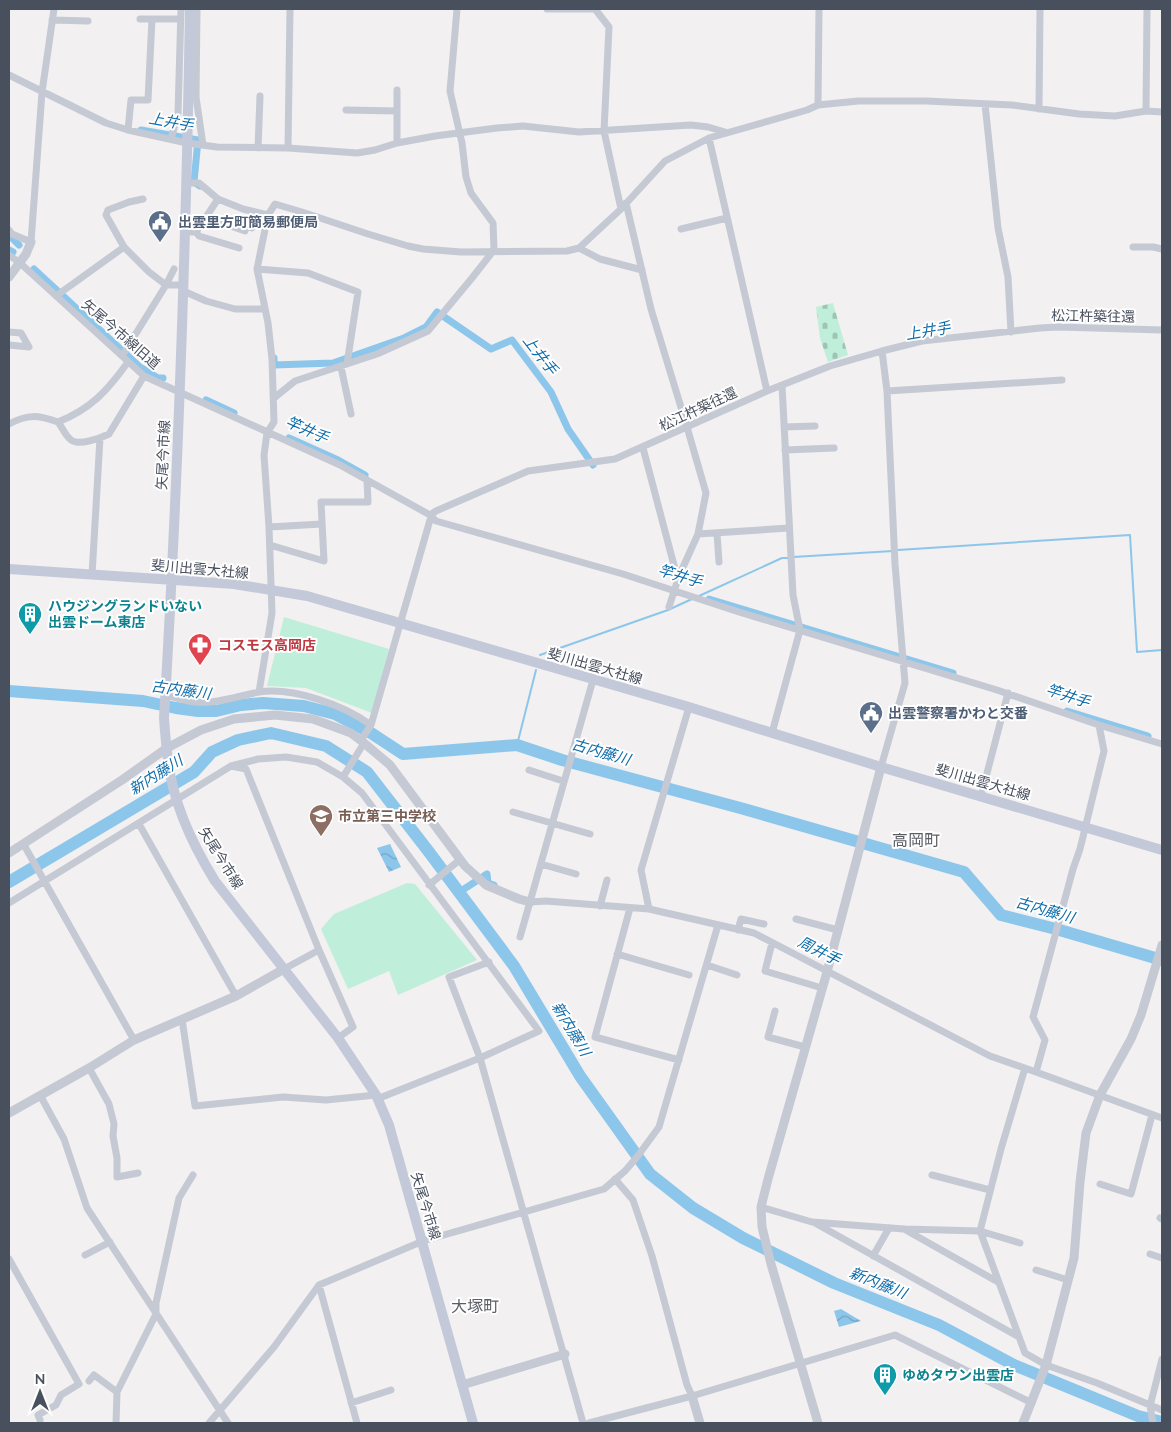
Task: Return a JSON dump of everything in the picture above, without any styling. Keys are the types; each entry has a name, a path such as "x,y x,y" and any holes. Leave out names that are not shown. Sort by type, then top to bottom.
{"main road":[{"name":"矢尾今市線","path":"190,9 187,183 190,232 183,289 180,392 164,718 168,761 184,825 207,868 215,881 338,1038 376,1097 389,1125 474,1423"},
{"name":"斐川出雲大社線","path":"9,569 234,584 307,596 689,707 881,767 1162,850"}],"street":[{"path":"9,277 26,254 31,242 42,92 54,9"},
{"path":"171,139 178,113 181,9"},
{"path":"197,9 196,97 202,145"},
{"path":"288,148 290,9"},
{"path":"274,398 295,381 377,354 428,330 494,250 493,224 471,194 466,177 460,133 450,91 457,9"},
{"path":"547,9 595,9 609,27 604,131 651,309 706,493 698,534 679,576 669,607"},
{"path":"818,106 819,9"},
{"path":"1039,109 1040,9"},
{"path":"1146,111 1148,9"},
{"path":"140,19 176,19"},
{"path":"128,130 131,100 148,100 152,19"},
{"path":"52,20 88,21"},
{"path":"9,75 106,123 128,130 202,145 357,153 397,143 523,126 579,132 691,125 725,132"},
{"path":"397,90 397,143"},
{"path":"258,148 260,96"},
{"path":"259,692 272,613 264,455 267,433 274,422 274,398 272,359 258,269 268,215 275,204 423,249 460,252 494,250 567,251 579,248 624,206 665,161 709,138 725,132 818,106 858,101 926,101 985,104 1115,116 1146,111 1162,112"},
{"path":"985,104 998,228 1008,277 1011,332"},
{"path":"346,110 397,111"},
{"path":"709,138 767,391"},
{"path":"187,183 199,183 218,199 243,209 268,215"},
{"path":"218,199 190,232 239,248"},
{"path":"143,200 129,202 108,210 106,215 124,246 149,272 166,285 183,289 206,301 235,309 265,309"},
{"path":"205,216 244,231 246,226 252,228"},
{"path":"681,229 727,218"},
{"path":"9,230 12,234 31,242"},
{"path":"56,296 124,246"},
{"path":"1133,247 1153,247 1162,250"},
{"path":"579,248 600,259 642,270"},
{"path":"9,255 20,262"},
{"name":"矢尾今市線旧道","path":"20,262 144,376 267,433"},
{"path":"122,356 174,269"},
{"path":"258,269 308,273 358,292 344,365 351,414"},
{"name":"松江杵築往還","path":"431,516 436,511 528,471 615,459 767,391 830,366 882,351 922,341 1058,327 1162,330"},
{"path":"9,332 21,333 28,346 9,345"},
{"path":"818,1423 771,1264 762,1227 761,1207 905,683 895,554 887,391 882,351"},
{"path":"58,422 71,417 108,389 128,362"},
{"path":"9,424 27,416 43,417 58,422 70,440 76,443 100,438 109,434 144,376"},
{"path":"887,391 1062,380"},
{"path":"772,733 800,630 793,595 782,385"},
{"path":"784,427 815,426"},
{"path":"267,433 340,465 431,516 436,521 623,574 800,630 903,660 1162,744"},
{"path":"92,574 100,438"},
{"path":"643,448 675,569 679,576"},
{"path":"785,450 834,448"},
{"path":"270,545 324,561 321,502 368,502 367,480"},
{"path":"343,777 371,725 402,623 431,516"},
{"path":"269,527 322,524"},
{"path":"698,534 789,528"},
{"path":"717,533 719,562"},
{"path":"520,937 593,680"},
{"path":"165,695 194,702 214,701 259,692 300,695 330,703 359,716 371,725"},
{"path":"981,796 1008,694"},
{"path":"649,909 641,870 689,707"},
{"path":"9,853 122,780 167,748 202,730 234,719 275,715 314,719 350,733 363,741 390,765 459,861 486,885 530,902 546,901 649,909 754,933 990,1056 1162,1118"},
{"path":"1036,1072 1045,1040 1033,1017 1104,751 1099,725"},
{"path":"9,903 231,766 258,759 286,756 317,762 343,777 362,793 539,1031 480,1058 376,1097 326,1100 283,1097 195,1106 182,1019"},
{"path":"231,766 246,769 319,950 353,1027 338,1038"},
{"path":"529,770 563,781"},
{"path":"514,812 553,825 590,834"},
{"path":"138,824 236,996"},
{"path":"24,844 134,1040"},
{"path":"430,884 459,861"},
{"path":"541,864 576,874"},
{"path":"600,906 608,880"},
{"path":"630,908 595,1037 679,1060"},
{"path":"738,930 741,919 764,924"},
{"path":"796,919 838,930"},
{"path":"209,1423 274,1347 319,1285 423,1241 604,1188 625,1171 659,1127 718,925"},
{"path":"772,943 765,971 822,988"},
{"path":"1023,1423 1046,1365 1074,1258 1086,1133 1100,1095 1131,1039 1141,1015 1162,945"},
{"path":"9,1113 134,1040 236,996 319,950"},
{"path":"617,954 688,975"},
{"path":"489,962 449,977 480,1058 586,1423 692,1396 895,1335 1032,1403"},
{"path":"707,965 737,975"},
{"path":"775,1011 768,1037 805,1048"},
{"path":"89,1068 109,1104 114,1124 112,1136 117,1158 117,1178 138,1173"},
{"path":"1025,1068 980,1232 1025,1353 1046,1365 1097,1383 1162,1410"},
{"path":"40,1095 64,1139 87,1208 228,1423"},
{"path":"1100,1184 1131,1194 1152,1115"},
{"path":"932,1174 990,1190"},
{"path":"116,1423 116,1392 156,1314 156,1303 179,1198 193,1175"},
{"path":"615,1179 633,1200 652,1256 687,1385 700,1423"},
{"path":"761,1207 812,1222 904,1229 980,1232 1020,1243"},
{"path":"812,1222 1019,1337"},
{"path":"874,1256 888,1228"},
{"path":"904,1229 998,1282"},
{"path":"85,1255 110,1242"},
{"path":"1150,1254 1162,1258"},
{"path":"9,1259 79,1384 61,1395 56,1405 38,1415 39,1422"},
{"path":"1036,1270 1068,1280"},
{"path":"319,1285 357,1423"},
{"path":"462,1385 565,1354"},
{"path":"1153,1423 1150,1406 1162,1360"},
{"path":"89,1381 94,1375 116,1392"},
{"path":"351,1403 391,1390"}],"green space":[{"path":"833,303 848,355 828,362 820,338 816,307"},
{"path":"284,617 389,649 372,713 306,688 267,686"},
{"path":"407,883 415,884 477,960 398,995 389,971 348,989 321,929 334,914"}],"water":[{"path":"390,844 401,867 389,872 377,848"},
{"path":"841,1309 861,1321 839,1327 834,1311"}],"waterway":[{"name":"上井手","path":"141,130 198,140 194,182 200,186"},
{"path":"9,235 19,245"},
{"name":"竿井手","path":"9,250 13,252"},
{"name":"竿井手","path":"34,269 140,367 158,378 163,378"},
{"name":"上井手","path":"274,358 274,365 333,363 404,338 426,327 437,312 491,349 512,340 551,392 568,429 593,465"},
{"name":"竿井手","path":"206,400 234,413"},
{"name":"竿井手","path":"289,438 338,460 365,475"},
{"path":"898,550 1130,535 1137,652 1162,650"},
{"path":"793,557 893,551"},
{"path":"699,596 782,558 788,558"},
{"path":"540,655 668,610 692,599"},
{"name":"竿井手","path":"709,599 953,673"},
{"path":"517,745 536,670"},
{"name":"古内藤川","path":"9,691 143,701 198,711 216,711 241,705 263,703 304,706 335,714 371,733 403,754 517,745 562,760 744,809 964,872 1001,915 1162,960"},
{"name":"竿井手","path":"1067,711 1148,736"},
{"name":"新内藤川","path":"9,882 194,772 212,752 238,740 271,733 326,746 367,772 429,852 514,966 580,1076 650,1174 693,1208 743,1238 834,1283 939,1325 1014,1365 1138,1416 1162,1422"},
{"name":"周井手","path":"458,893 487,874 488,883 494,885"}],"place":[{"name":"出雲里方町簡易郵便局","path":"160,243"},
{"name":"ハウジングランドいない 出雲ドーム東店","path":"30,635"},
{"name":"コスモス高岡店","path":"200,666"},
{"name":"出雲警察署かわと交番","path":"871,734"},
{"name":"市立第三中学校","path":"321,837"},
{"name":"ゆめタウン出雲店","path":"885,1396"}],"district":[{"name":"高岡町","path":"916,840"},
{"name":"大塚町","path":"475,1306"}]}
